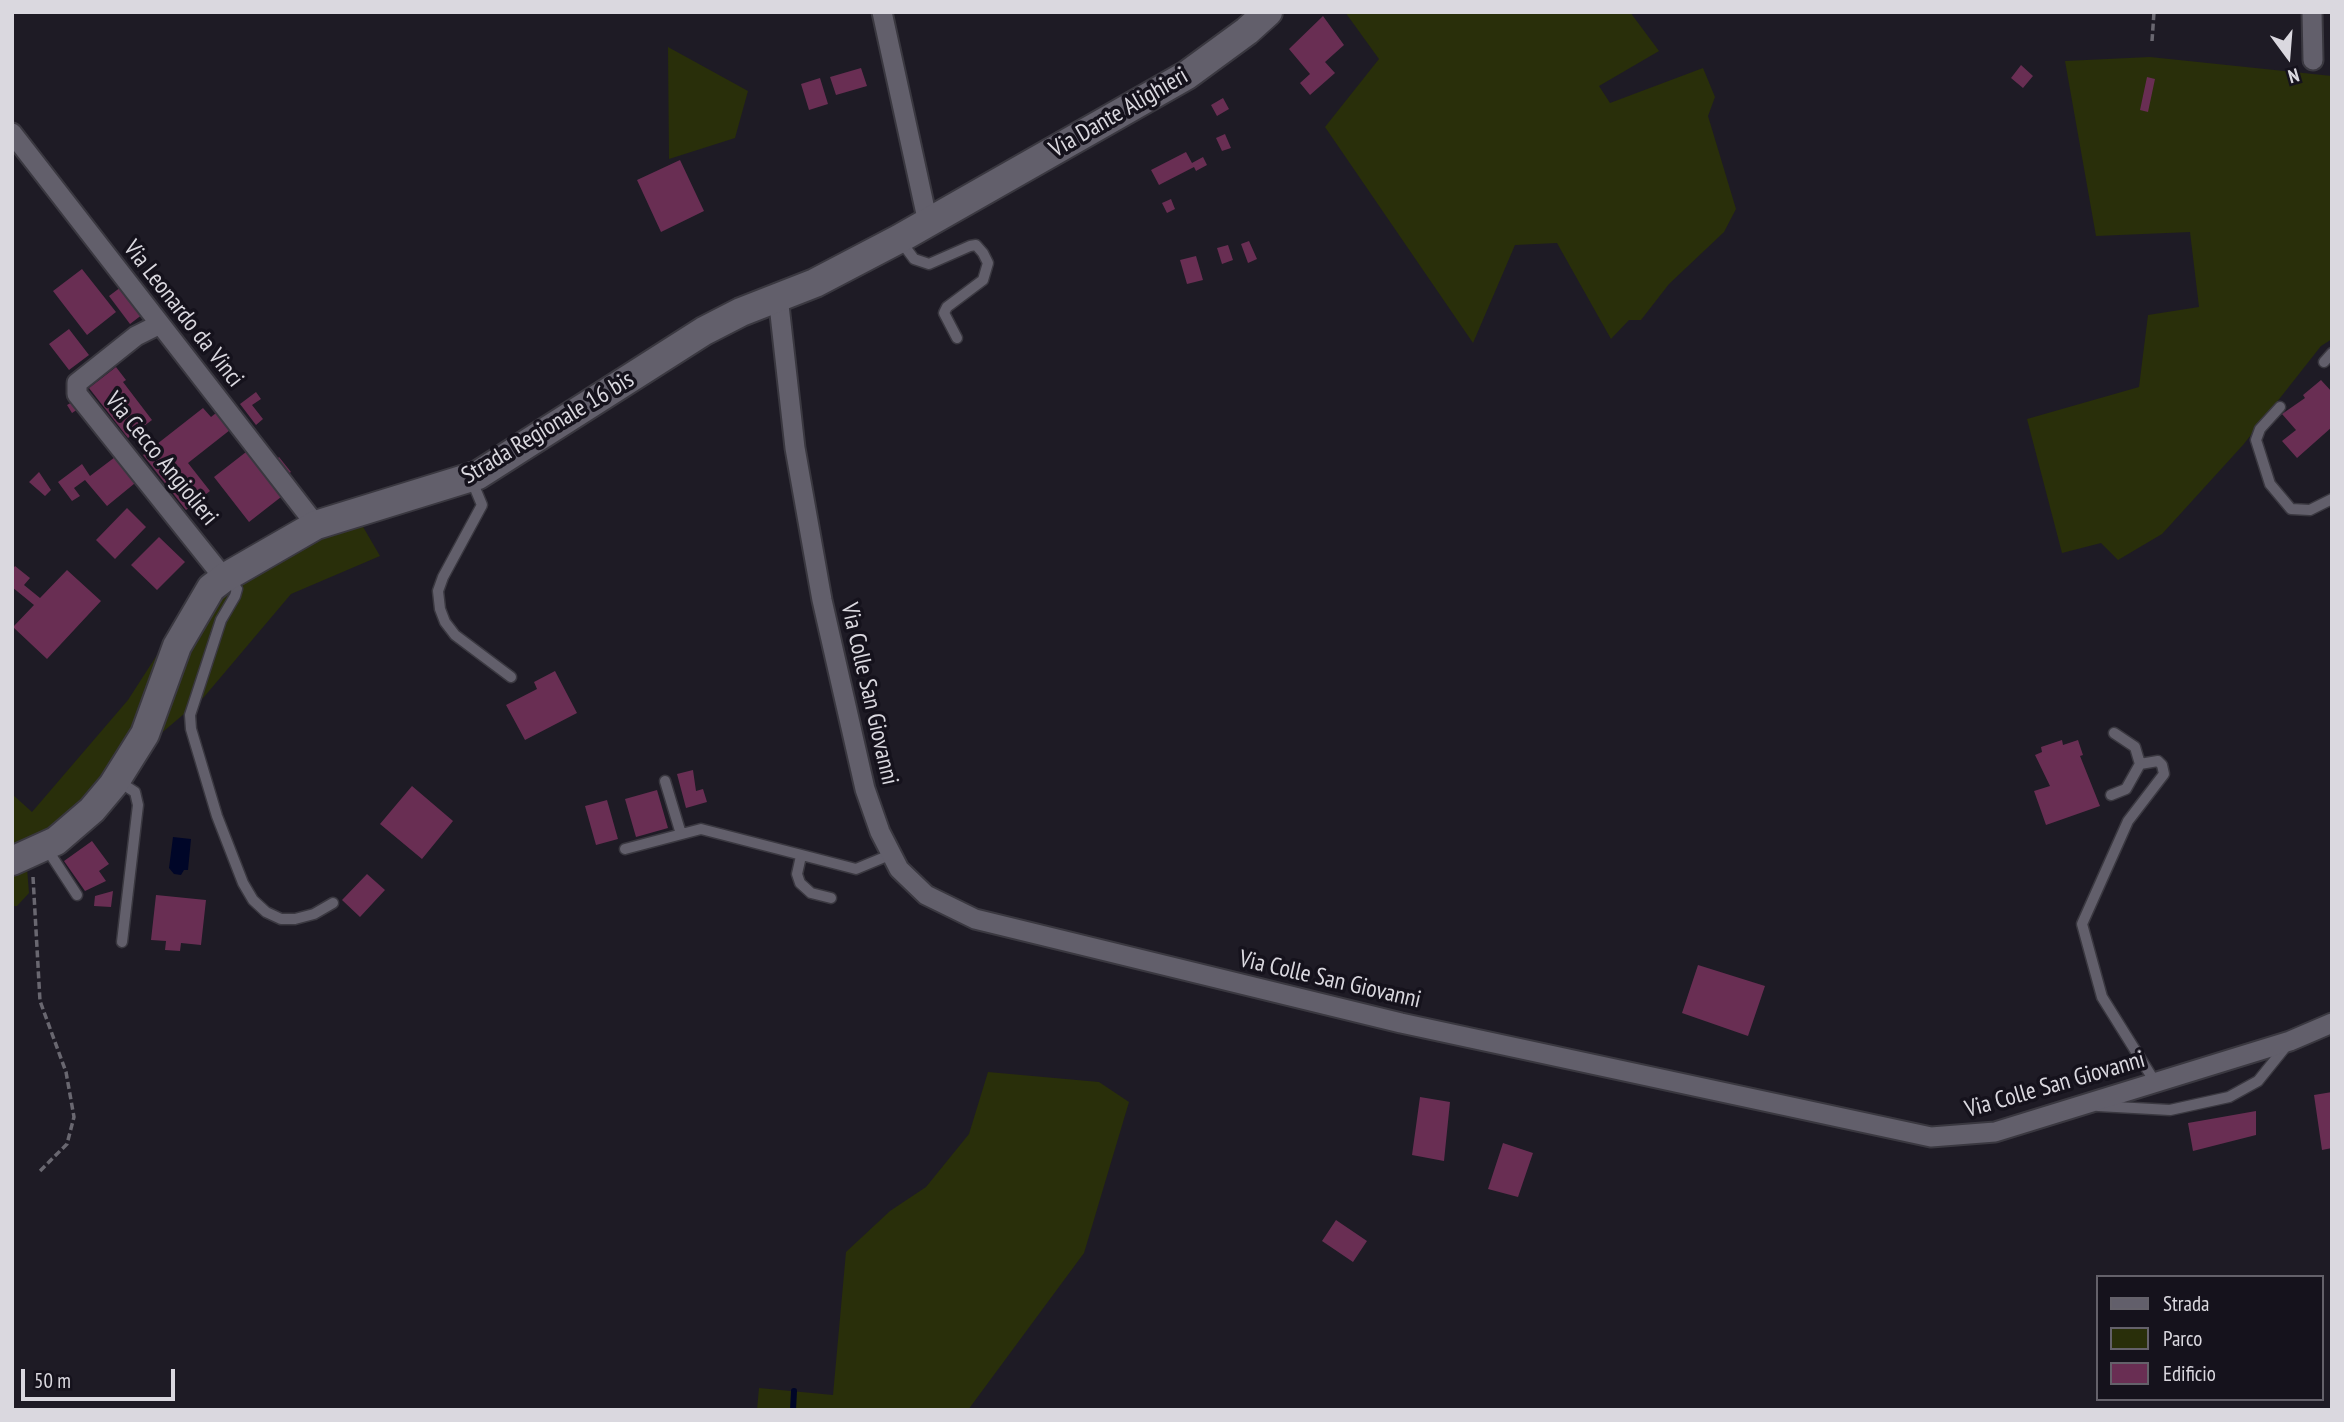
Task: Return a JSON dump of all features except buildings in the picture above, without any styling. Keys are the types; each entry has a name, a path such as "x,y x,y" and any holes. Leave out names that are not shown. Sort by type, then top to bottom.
{"main road":[{"name":"Via Dante Alighieri","path":"963,202 1187,75 1247,31 1268,12"},
{"name":"Strada Regionale 16 bis","path":"30,854 92,810 117,779 145,734 177,646 211,588 224,578 316,525 470,478 704,331 778,296 815,283 963,202"}],"street":[{"path":"882,12 928,223"},
{"path":"2312,12 2313,60"},
{"name":"Via Leonardo da Vinci","path":"12,133 316,525"},
{"name":"Via Colle San Giovanni","path":"778,296 795,448 822,600 865,789 880,832 899,869 926,895 975,919 1401,1023 1905,1133 1951,1138 1995,1132 2290,1041 2332,1023"},
{"name":"Via Cecco Angiolieri","path":"160,324 136,336 77,383 77,394 224,578"}],"lane":[{"path":"899,239 914,259 921,263 929,264 976,245 983,253 988,263 984,280 947,307 944,313 957,338"},
{"path":"2324,362 2332,353"},
{"path":"2280,407 2260,429 2256,440 2270,484 2291,509 2310,510 2332,499"},
{"path":"470,478 482,506 443,577 438,591 440,609 445,622 456,635 510,677"},
{"path":"224,578 237,589 221,620 190,715 191,729 216,816 243,883 253,900 266,912 281,919 295,919 314,914 333,903"},
{"path":"2111,795 2126,789 2140,764 2135,747 2114,733"},
{"path":"2140,764 2158,761 2164,774 2128,821 2082,925 2102,997 2155,1082"},
{"path":"117,779 135,792 138,805 122,942"},
{"path":"665,781 681,834"},
{"path":"625,849 701,829 856,869 892,855"},
{"path":"30,854 77,895"},
{"path":"801,856 797,874 800,883 811,893 831,898"},
{"path":"2080,1105 2170,1110 2229,1097 2258,1082 2290,1041"}],"path":[{"path":"2152,41 2154,12"},
{"path":"30,854 40,1001 66,1072 74,1117 67,1144 37,1173"}],"green space":[{"path":"1345,12 1630,12 1659,51 1599,86 1610,103 1703,68 1715,97 1708,116 1736,209 1724,232 1669,284 1641,320 1629,320 1611,339 1557,243 1515,245 1473,343 1325,127 1379,59"},
{"path":"668,47 748,91 735,138 669,159"},
{"path":"2150,57 2332,76 2332,339 2321,346 2243,445 2162,534 2118,560 2101,543 2062,553 2027,419 2139,387 2148,315 2199,307 2190,232 2096,236 2065,61"},
{"path":"362,525 380,556 291,594 204,697 158,736 128,743 82,798 43,834 12,847 12,794 32,812 128,700 175,627 225,567"},
{"path":"27,868 29,893 17,906 12,906 12,876"},
{"path":"988,1072 1099,1082 1129,1102 1084,1253 968,1410 757,1410 759,1388 833,1395 846,1252 890,1211 926,1187 969,1134"}],"water":[{"path":"173,837 191,839 188,870 184,870 181,875 174,874 169,868"}],"waterway":[{"path":"793,1410 794,1391"}]}
